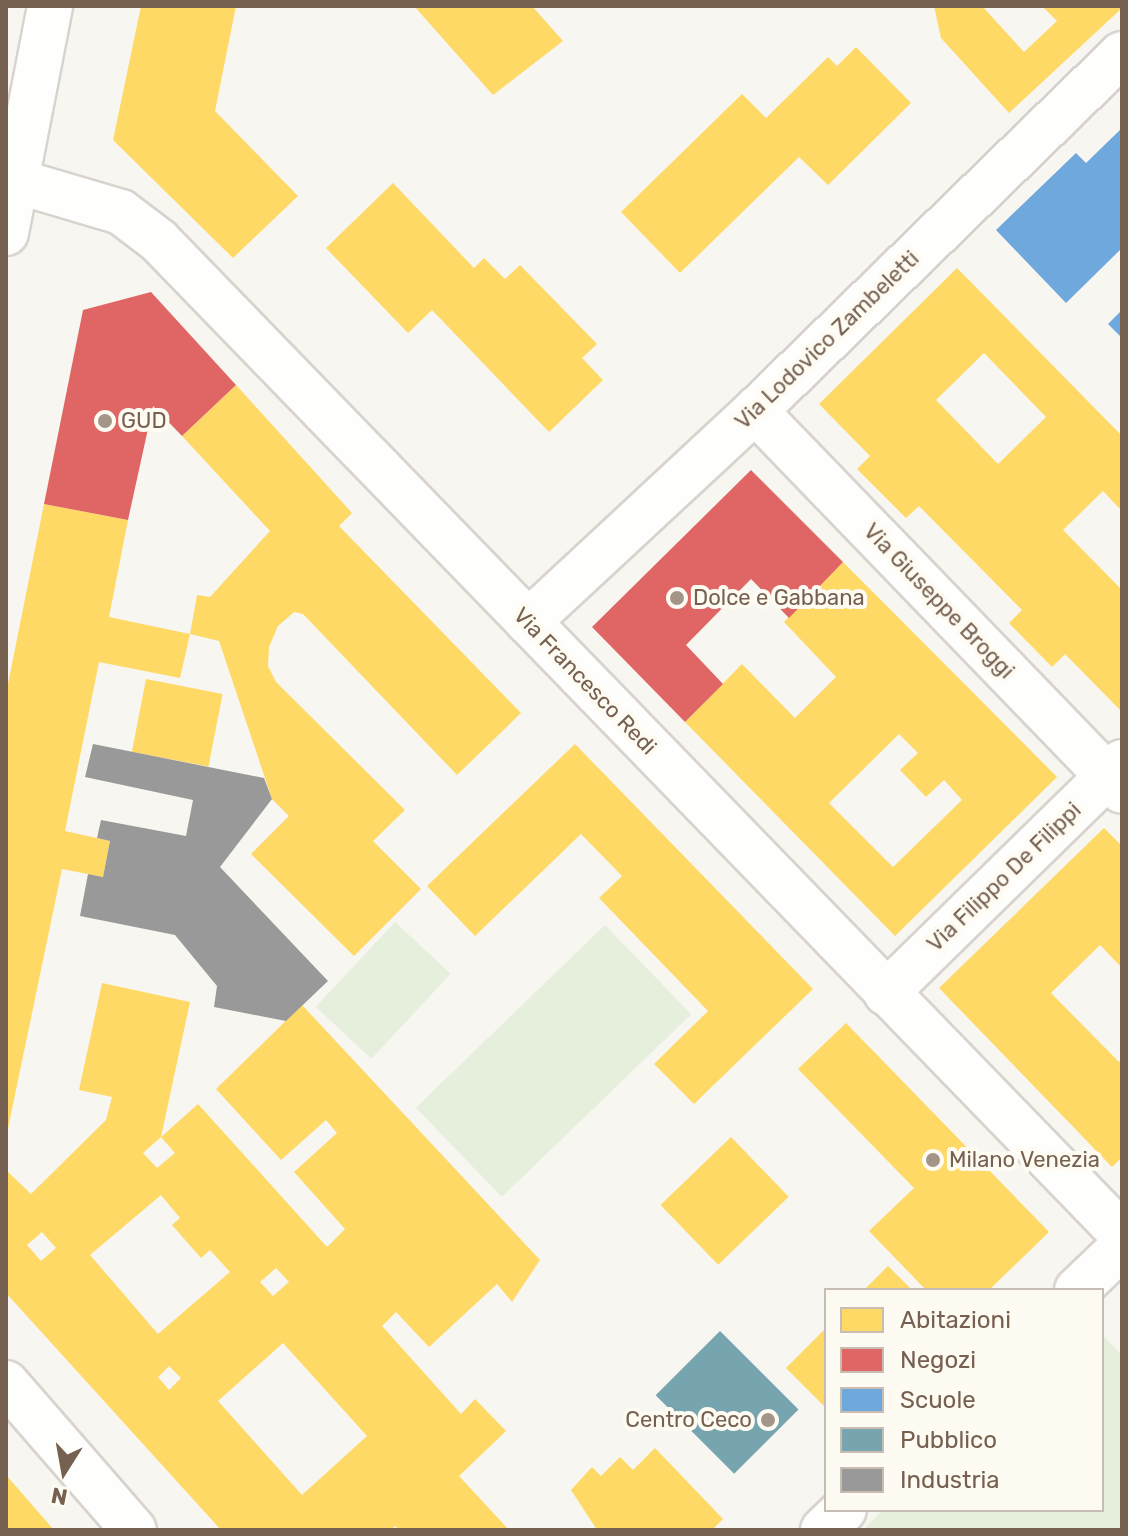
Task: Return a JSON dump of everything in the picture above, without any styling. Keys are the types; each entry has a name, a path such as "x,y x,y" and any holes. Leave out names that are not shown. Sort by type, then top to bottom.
{"street":[{"path":"6,233 50,6"},
{"name":"Via Lodovico Zambeletti","path":"528,622 755,411 1122,54"},
{"name":"Via Francesco Redi","path":"16,181 121,212 159,241 1122,1234"},
{"name":"Via Giuseppe Broggi","path":"755,411 1117,776"},
{"name":"Via Filippo De Filippi","path":"886,993 1117,776"},
{"path":"1079,1288 1122,1247"},
{"path":"8,1386 134,1530"},
{"path":"823,1530 842,1512"}],"green space":[{"path":"395,922 451,974 371,1059 316,1007"},
{"path":"605,925 691,1014 502,1197 416,1108"},
{"path":"1104,1337 1122,1355 1122,1530 863,1530 881,1512 1104,1512"}],"building: Abitazioni":[{"path":"141,6 236,6 215,111 298,196 233,258 113,140"},
{"path":"414,6 532,6 563,41 493,95"},
{"path":"934,6 982,6 1024,52 1057,21 1042,6 1122,8 1009,113 941,38"},
{"path":"856,47 911,103 828,185 799,157 680,273 621,212 742,94 766,118 828,57 837,66"},
{"path":"393,183 474,268 484,258 505,279 520,265 597,344 582,358 603,380 549,432 432,310 408,333 326,248"},
{"path":"957,268 1122,436 1122,511 1103,491 1063,530 1122,590 1122,712 1065,654 1052,667 1009,623 1022,610 919,506 906,518 857,469 870,456 819,404","holes":["984,353 1046,417 998,464 936,400"]},
{"path":"236,385 352,513 339,526 521,713 457,775 303,614 294,612 278,626 269,647 268,666 276,682 405,810 373,841 421,889 354,956 251,854 289,816 272,799 219,641 190,634 197,595 210,597 270,531 182,436"},
{"path":"44,504 128,520 109,617 190,634 180,678 99,662 65,831 110,841 103,877 62,869 6,1138 6,694"},
{"path":"843,562 1057,777 895,936 685,722 742,664 795,718 836,677 784,622","holes":["899,734 918,753 900,770 926,797 944,780 962,800 893,867 829,803"]},
{"path":"146,679 223,694 208,767 132,752"},
{"path":"575,744 813,989 694,1104 654,1064 708,1011 599,898 622,876 581,834 475,936 427,886"},
{"path":"1104,828 1122,846 1122,968 1100,945 1051,993 1119,1062 1122,1058 1122,1157 1112,1167 939,988"},
{"path":"102,983 190,1002 161,1137 198,1104 327,1247 345,1229 294,1172 337,1133 326,1120 281,1160 216,1089 302,1005 540,1260 512,1302 497,1284 429,1347 396,1312 382,1326 461,1414 475,1399 506,1431 459,1476 509,1530 399,1530 395,1526 391,1530 221,1530 6,1293 6,1170 31,1194 106,1120 112,1097 79,1090","holes":["161,1137 175,1153 157,1168 143,1153","161,1195 180,1218 172,1225 201,1258 210,1250 230,1272 158,1334 90,1255","42,1232 56,1248 41,1261 27,1245","276,1268 289,1282 273,1296 260,1282","283,1343 367,1436 302,1495 218,1401","169,1366 181,1378 169,1390 158,1377"]},
{"name":"Milano Venezia","path":"846,1023 1049,1232 991,1288 924,1288 869,1231 914,1188 798,1069"},
{"path":"731,1137 789,1197 718,1265 661,1205"},
{"path":"888,1266 910,1288 866,1288"},
{"path":"824,1330 824,1406 786,1368"},
{"path":"655,1448 723,1519 712,1530 597,1530 571,1490 592,1467 601,1476 620,1457 633,1470"},
{"path":"6,1475 40,1514 54,1530 6,1530"}],"building: Negozi":[{"name":"GUD","path":"151,292 236,385 182,436 153,406 128,520 44,504 83,310"},
{"name":"Dolce e Gabbana","path":"751,470 843,562 789,618 751,579 686,645 723,684 685,722 592,627"}],"building: Scuole":[{"path":"1122,128 1122,248 1066,303 996,230 1076,153 1086,163"},
{"path":"1122,310 1122,338 1108,324"}],"building: Pubblico":[{"path":"720,1331 798,1409 734,1474 656,1395"}],"building: Industria":[{"path":"93,744 264,778 272,799 220,867 328,981 286,1021 214,1007 217,986 175,935 80,916 88,874 103,877 110,841 97,838 101,820 186,836 193,800 85,777"}],"place":[{"name":"GUD","path":"105,421"},
{"name":"Dolce e Gabbana","path":"677,598"},
{"name":"Milano Venezia","path":"933,1160"},
{"name":"Centro Ceco","path":"768,1420"}]}
